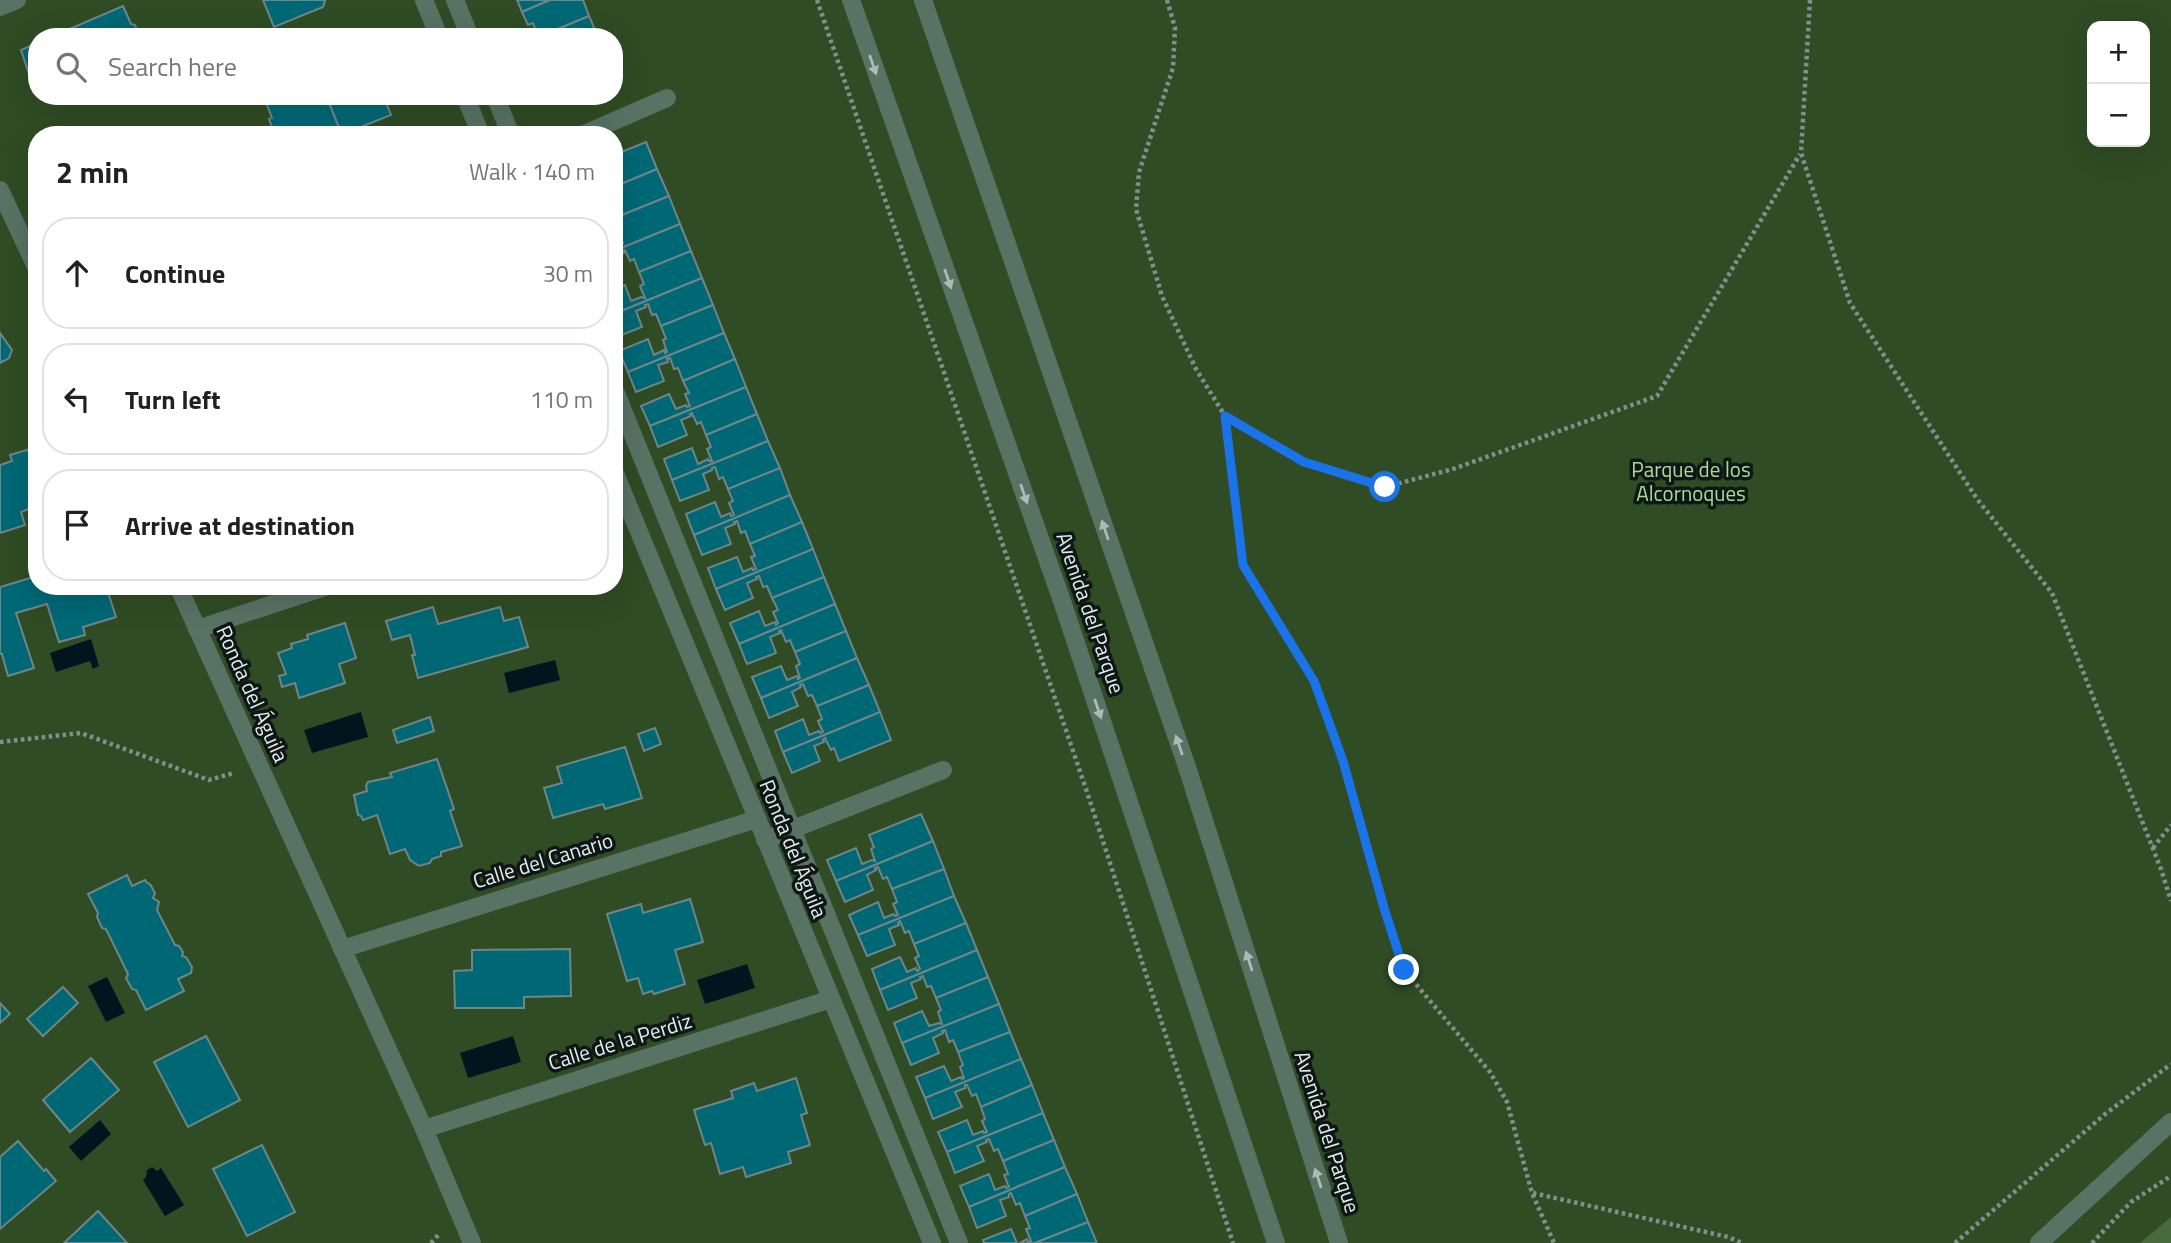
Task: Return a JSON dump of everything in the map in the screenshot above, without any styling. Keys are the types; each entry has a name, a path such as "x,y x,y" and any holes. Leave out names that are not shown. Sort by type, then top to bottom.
{"street":[{"path":"0,7 18,0"},
{"path":"424,0 435,28"},
{"path":"455,0 466,28"},
{"name":"Avenida del Parque","path":"851,0 1068,617 1276,1243"},
{"name":"Avenida del Parque","path":"922,0 1187,767 1339,1243"},
{"path":"602,126 667,97"},
{"path":"469,105 477,126"},
{"path":"499,105 507,126"},
{"path":"0,190 28,250"},
{"path":"623,410 959,1243"},
{"name":"Ronda del Águila","path":"623,507 757,819 932,1243"},
{"name":"Ronda del Águila","path":"182,595 424,1129 472,1243"},
{"path":"197,629 301,595"},
{"path":"765,840 943,770"},
{"name":"Calle del Canario","path":"342,949 757,819"},
{"name":"Calle de la Perdiz","path":"424,1129 831,999"},
{"path":"2039,1243 2171,1122"}],"path":[{"path":"817,0 1082,779 1233,1243"},
{"path":"1167,0 1175,28 1173,68 1139,172 1136,209 1162,296 1196,369 1225,416 1243,565 1314,681 1343,761 1404,970 1490,1072 1507,1102 1532,1193 1554,1243"},
{"path":"1811,0 1801,153 1850,303 1977,499 2052,593 2171,901"},
{"path":"1225,416 1304,462 1385,487 1453,470 1657,396 1801,153"},
{"path":"0,742 82,733 209,780 259,766"},
{"path":"2153,849 2171,825"},
{"path":"1955,1243 2104,1115 2171,1064"},
{"path":"2092,1243 2131,1202 2171,1175"},
{"path":"1532,1193 1728,1237 1742,1243"}],"green space":[{"name":"Parque de los Alcornoques","path":"0,0 2171,0 2171,1243 0,1243"},
{"path":"2171,1217 2171,1243 2140,1243"}],"water":[{"path":"91,639 99,666 93,669 90,661 56,672 50,653"},
{"path":"555,660 560,680 509,693 504,673"},
{"path":"361,712 368,737 312,753 304,730"},
{"path":"747,964 755,988 705,1004 697,980"},
{"path":"107,977 125,1013 106,1022 88,986"},
{"path":"513,1036 521,1062 468,1078 460,1053"},
{"path":"100,1120 111,1134 81,1161 69,1147"},
{"path":"152,1167 157,1171 161,1168 184,1205 165,1216 143,1180 147,1170"}],"building":[{"path":"263,0 325,1 323,7 274,27"},
{"path":"517,0 550,0 522,12"},
{"path":"550,0 583,0 589,16 560,28 535,28 533,23 528,25 522,12"},
{"path":"123,6 131,24 136,28 72,28"},
{"path":"589,16 594,28 560,28"},
{"path":"28,47 28,71 21,50"},
{"path":"267,105 330,105 338,126 272,126 269,119 272,118"},
{"path":"330,105 387,105 391,115 363,126 338,126"},
{"path":"646,142 657,169 623,183 623,151"},
{"path":"657,169 669,196 623,215 623,183"},
{"path":"669,196 680,224 623,247 623,215"},
{"path":"680,224 691,251 639,272 634,259 630,261 623,247"},
{"path":"691,251 702,278 623,310 623,286 625,285 631,301 645,298 640,286 644,284 639,272"},
{"path":"702,278 713,305 661,326 656,314 652,315 648,304 636,311 642,327 623,334 623,310"},
{"path":"713,305 724,333 628,372 623,360 623,349 648,339 654,355 664,350 667,352 661,326"},
{"path":"0,333 12,350 9,358 0,363"},
{"path":"724,333 735,359 683,381 678,368 674,369 670,358 667,359 668,362 658,365 664,381 636,392 628,372"},
{"path":"735,359 746,387 650,426 641,406 669,394 676,409 690,406 685,394 689,393 683,381"},
{"path":"746,387 757,414 706,435 701,422 697,424 692,413 681,420 687,435 658,447 650,426"},
{"path":"757,414 768,441 672,480 664,459 692,448 698,464 708,459 712,461 707,449 711,447 706,435"},
{"path":"768,441 780,468 728,489 723,477 719,479 715,467 703,474 709,490 680,501 672,480"},
{"path":"28,450 28,509 21,512 25,525 0,533 0,465 12,461 10,455"},
{"path":"780,468 790,495 694,535 686,514 715,502 721,517 730,513 731,516 734,515 729,503 733,501 728,489"},
{"path":"790,495 802,522 750,544 745,531 741,533 737,521 725,528 731,544 702,555 694,535"},
{"path":"802,522 813,549 716,589 708,568 737,557 743,572 756,569 750,544"},
{"path":"813,549 824,577 772,598 767,586 763,587 759,576 756,577 757,579 747,583 753,598 725,610 716,589"},
{"path":"824,577 835,604 739,644 730,623 759,611 765,626 775,622 776,625 778,623 773,612 778,610 772,598"},
{"path":"28,579 28,595 109,595 116,617 83,627 85,635 59,642 47,604 16,613 34,668 8,676 0,654 0,587"},
{"path":"835,604 846,631 795,652 790,640 786,642 781,630 770,637 776,653 747,664 739,644"},
{"path":"433,607 438,624 500,607 504,621 519,617 528,647 418,678 410,635 392,640 386,621"},
{"path":"345,623 356,658 339,664 345,683 299,698 295,683 282,687 279,676 286,674 278,653 292,648 291,644 308,639 307,635"},
{"path":"846,631 857,658 761,698 752,677 781,666 787,680 797,676 798,679 800,678 796,666 800,664 795,652"},
{"path":"857,658 869,685 817,706 812,695 808,696 803,684 792,692 798,706 769,718 761,698"},
{"path":"869,685 880,712 783,752 775,731 803,719 809,735 823,732 818,721 822,719 817,706"},
{"path":"880,712 891,740 839,761 834,748 831,750 825,738 824,742 814,746 820,761 792,773 783,752"},
{"path":"430,717 434,731 397,743 393,730"},
{"path":"655,728 661,744 644,751 638,734"},
{"path":"625,747 642,798 605,809 603,804 553,818 544,788 562,783 557,767"},
{"path":"437,759 454,809 450,811 462,846 441,852 441,856 432,859 430,863 419,866 410,860 405,849 390,854 377,815 363,820 358,815 354,795 367,791 368,782 392,777 390,773"},
{"path":"921,814 933,841 836,881 827,860 856,848 862,864 875,861 871,849 874,847 869,835"},
{"path":"933,841 944,869 892,889 887,877 883,879 878,867 875,868 876,870 867,875 873,890 845,902 836,881"},
{"path":"944,869 954,896 858,935 849,915 878,902 884,918 898,915 893,904 897,902 892,889"},
{"path":"127,875 132,886 145,880 150,884 155,893 153,898 159,902 157,910 175,945 179,946 183,952 182,956 186,957 192,967 191,973 178,979 184,991 146,1010 136,990 132,989 126,978 128,974 106,929 102,928 88,894"},
{"path":"954,896 966,923 914,944 909,931 905,933 900,921 899,925 889,929 895,945 867,956 858,935"},
{"path":"690,899 703,942 675,950 685,984 654,994 652,991 643,994 638,978 627,981 607,914 641,904 643,913"},
{"path":"966,923 977,950 880,990 872,969 900,957 907,972 916,968 917,971 920,969 915,958 919,956 914,944"},
{"path":"570,949 571,996 524,997 524,1008 455,1008 454,971 472,970 472,950"},
{"path":"977,950 988,977 936,998 931,986 927,987 923,976 911,983 917,998 888,1010 880,990"},
{"path":"988,977 999,1004 902,1043 894,1023 922,1011 929,1026 942,1024 938,1012 941,1010 936,998"},
{"path":"63,987 78,1003 43,1036 27,1019"},
{"path":"0,1003 10,1014 0,1023"},
{"path":"999,1004 1010,1032 958,1052 953,1040 949,1042 945,1030 942,1031 943,1033 933,1038 939,1053 911,1065 902,1043"},
{"path":"1010,1032 1021,1059 925,1098 916,1077 944,1066 951,1081 961,1077 962,1079 964,1078 960,1067 963,1065 958,1052"},
{"path":"206,1036 240,1100 188,1127 154,1062"},
{"path":"91,1058 119,1090 70,1132 43,1100"},
{"path":"1021,1059 1032,1085 981,1107 976,1094 972,1096 965,1085 965,1088 955,1092 962,1107 933,1119 925,1098"},
{"path":"796,1078 807,1113 801,1115 810,1145 788,1152 791,1163 746,1177 743,1167 720,1174 711,1143 705,1145 694,1110 733,1098 731,1091 754,1083 757,1091"},
{"path":"1032,1085 1043,1113 947,1152 938,1132 967,1120 973,1135 987,1132 982,1121 985,1119 981,1107"},
{"path":"1043,1113 1054,1140 1003,1161 998,1149 994,1151 989,1139 986,1140 987,1142 977,1146 984,1161 955,1173 947,1152"},
{"path":"1054,1140 1065,1167 969,1207 960,1186 989,1174 995,1190 1009,1187 1004,1175 1008,1174 1003,1161"},
{"path":"18,1141 56,1181 0,1229 0,1157"},
{"path":"262,1145 295,1212 247,1236 213,1169"},
{"path":"1065,1167 1077,1194 1025,1216 1020,1203 1016,1205 1011,1193 1009,1197 1000,1200 1006,1216 977,1228 969,1207"},
{"path":"1077,1194 1088,1222 1035,1243 1020,1243 1027,1239 1028,1242 1031,1241 1025,1216"},
{"path":"98,1211 127,1243 64,1243"},
{"path":"1088,1222 1097,1243 1035,1243"},
{"path":"1011,1229 1017,1243 984,1243 983,1240"}],"route":[{"path":"1385,487 1304,462 1225,416 1243,565 1314,681 1343,761 1404,970"}]}
